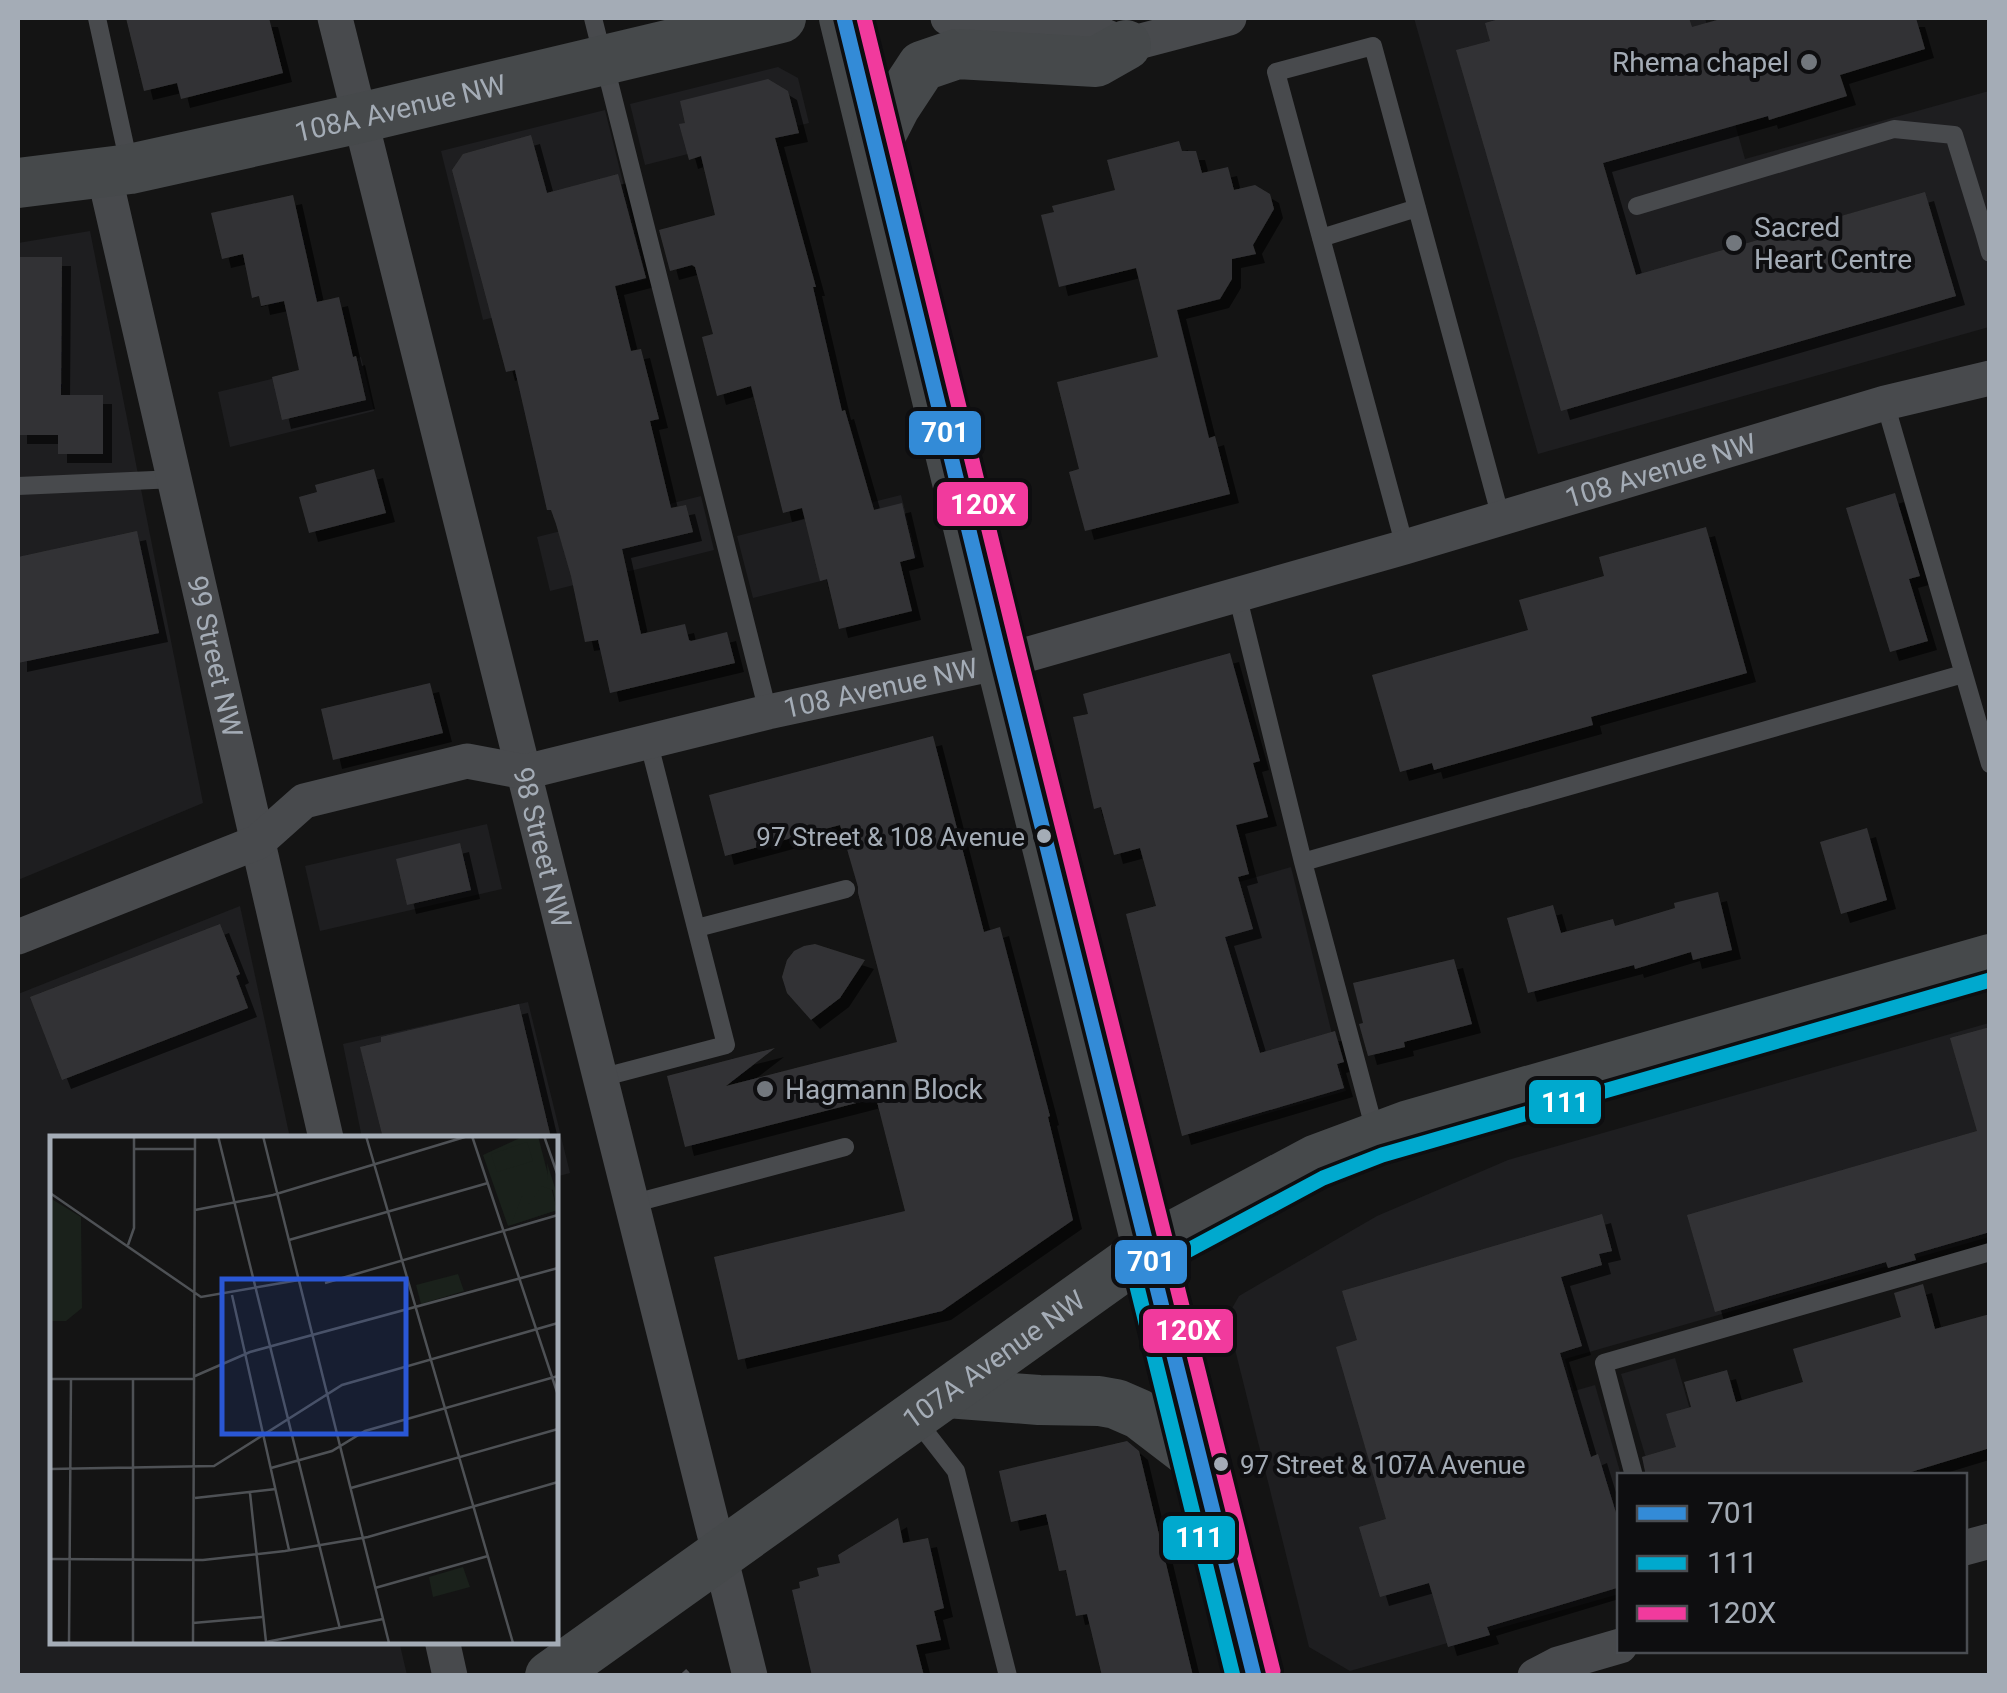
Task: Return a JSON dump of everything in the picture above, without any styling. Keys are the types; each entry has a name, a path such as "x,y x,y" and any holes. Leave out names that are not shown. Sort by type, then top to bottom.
{"main road":[{"name":"108A Avenue NW","path":"18,183 117,172 360,118 598,39 782,18"},
{"path":"844,18 1000,662 1254,1676"},
{"path":"876,144 922,66 957,54 1096,62 1103,31"},
{"name":"107A Avenue NW","path":"550,1676 1148,1249 1315,1160 1376,1136 1990,958"},
{"path":"930,1405 1039,1400 1116,1404 1139,1414 1203,1463"}],"street":[{"name":"98 Street NW","path":"335,18 750,1676"},
{"path":"948,18 1103,31 1230,18"},
{"name":"99 Street NW","path":"117,172 176,479 326,1136"},
{"name":"108 Avenue NW","path":"18,937 258,842 304,801 467,761 525,772 768,712 1000,662 1405,547 1885,403 1990,378"},
{"path":"443,1643 450,1676"},
{"path":"1535,1676 1558,1664 1617,1647"}],"lane":[{"path":"97,18 117,172"},
{"path":"598,39 768,712"},
{"path":"1405,547 1276,72 1373,46 1501,518"},
{"path":"1637,206 1894,129 1954,134 1990,252"},
{"path":"1321,238 1417,208"},
{"path":"1885,403 1990,764"},
{"path":"18,486 176,479"},
{"path":"1236,594 1376,1136"},
{"path":"1303,862 1963,674"},
{"path":"600,1078 726,1046 648,740"},
{"path":"697,928 846,889"},
{"path":"631,1204 844,1147"},
{"path":"1633,1473 1604,1363 1990,1252"},
{"path":"930,1405 956,1471 1008,1676"}],"shaded area":[{"name":"Sacred Heart Centre","path":"1414,18 1705,18 1745,159 1989,91 1989,327 1538,454"},
{"path":"778,67 798,78 809,123 645,165 630,104"},
{"path":"605,110 647,279 483,320 441,151"},
{"path":"90,231 203,803 18,880 18,243"},
{"path":"361,357 374,411 230,447 218,392"},
{"path":"901,495 917,557 753,598 737,536"},
{"path":"701,496 714,550 550,591 537,537"},
{"path":"487,824 502,889 320,931 305,866"},
{"path":"1291,867 1346,1091 1199,1133 1178,1121 1128,914"},
{"path":"240,906 290,1136 50,1136 50,1643 399,1643 407,1675 18,1676 18,994"},
{"path":"528,1002 570,1173 558,1176 558,1136 362,1136 343,1044"},
{"path":"1989,1023 1989,1237 1565,1359 1574,1391 1595,1385 1620,1473 1617,1473 1617,1595 1350,1671 1309,1647 1227,1317 1239,1296 1377,1216 1508,1160"},
{"path":"1675,1358 1708,1473 1650,1473 1621,1374"}],"building":[{"path":"126,18 269,18 283,73 181,99 177,83 144,91"},
{"name":"Sacred Heart Centre","path":"1503,18 1689,18 1692,27 1724,18 1916,18 1925,49 1840,75 1847,96 1603,163 1636,275 1925,192 1956,296 1561,411 1456,50 1490,41 1485,23"},
{"path":"768,79 788,91 799,133 775,138 816,287 842,411 845,410 874,510 902,503 915,558 900,562 912,611 839,629 827,579 820,581 802,508 783,513 751,386 717,396 702,337 713,334 695,267 670,271 659,230 715,215 701,156 689,160 679,124 685,123 680,101"},
{"path":"531,135 547,193 618,174 646,278 615,286 631,351 641,349 659,419 650,421 671,508 686,505 693,532 622,549 641,634 685,624 691,641 727,632 735,663 610,693 598,640 585,642 571,576 551,510 547,510 515,370 506,372 452,170 463,154"},
{"path":"1179,141 1182,151 1196,151 1202,173 1228,167 1234,190 1255,185 1270,194 1274,209 1253,245 1256,254 1232,259 1232,279 1220,299 1177,310 1209,438 1215,436 1230,494 1085,531 1069,472 1079,469 1057,382 1158,357 1136,268 1059,287 1041,215 1054,212 1052,206 1115,190 1107,160"},
{"path":"293,195 317,302 339,297 366,400 282,420 272,377 299,370 284,301 261,306 259,296 252,298 243,254 222,259 211,213"},
{"path":"18,257 62,257 61,395 103,395 103,454 58,454 58,435 18,435"},
{"path":"374,469 386,513 309,533 299,497 317,492 315,485"},
{"path":"1895,493 1920,576 1909,579 1928,641 1890,652 1846,508"},
{"path":"1706,527 1747,673 1591,717 1593,725 1434,770 1432,763 1400,772 1372,675 1528,630 1519,600 1604,576 1599,557"},
{"path":"137,531 159,633 18,663 18,557"},
{"path":"1230,653 1260,761 1253,763 1268,817 1236,825 1249,874 1238,877 1253,929 1225,937 1260,1053 1335,1031 1344,1062 1337,1064 1344,1088 1182,1136 1126,914 1156,906 1140,848 1114,855 1101,807 1094,809 1073,717 1088,714 1083,694"},
{"path":"430,683 443,733 333,760 321,709"},
{"path":"933,736 984,932 1000,927 1073,1220 942,1311 738,1360 714,1257 905,1211 876,1098 685,1147 667,1076 775,1048 726,1086 897,1042 840,825 725,856 709,795"},
{"path":"1867,828 1887,900 1841,914 1820,842"},
{"path":"460,843 471,890 407,905 396,859"},
{"path":"1718,892 1732,950 1693,960 1691,952 1528,993 1507,918 1553,905 1561,933 1613,919 1615,926 1675,908 1674,903"},
{"path":"220,924 240,974 236,976 248,1008 62,1080 30,997"},
{"path":"815,944 865,960 840,998 811,1020 787,993 782,977 794,951"},
{"path":"1454,959 1472,1024 1368,1056 1353,983"},
{"path":"519,1004 551,1136 382,1136 360,1047 381,1042 381,1037"},
{"path":"1990,1027 1990,1232 1914,1254 1916,1260 1888,1268 1886,1262 1715,1312 1687,1215 1977,1131 1950,1038"},
{"path":"1602,1214 1612,1251 1599,1254 1602,1265 1561,1277 1582,1346 1560,1353 1591,1457 1598,1454 1617,1516 1617,1588 1487,1627 1490,1635 1448,1647 1429,1583 1380,1597 1359,1527 1386,1519 1336,1347 1357,1340 1342,1291"},
{"path":"1923,1284 1935,1329 1990,1314 1990,1448 1908,1473 1645,1473 1642,1457 1676,1447 1666,1414 1691,1407 1684,1382 1727,1370 1736,1402 1803,1382 1793,1349 1901,1317 1894,1293"},
{"path":"1127,1441 1139,1451 1193,1676 1102,1676 1087,1614 1076,1616 1066,1570 1059,1571 1046,1514 1011,1522 999,1471"},
{"path":"898,1518 903,1543 928,1538 944,1608 934,1611 941,1640 916,1645 924,1676 812,1676 792,1590 800,1588 799,1582 819,1576 817,1568 840,1563 838,1555"}],"transit line":[{"name":"701","path":"844,18 1254,1676"},
{"name":"120X","path":"864,18 1273,1671"},
{"name":"111","path":"1157,1267 1323,1178 1382,1155 1990,980"},
{"name":"111","path":"1129,1254 1233,1676"}],"place":[{"name":"Rhema chapel","path":"1809,62"},
{"name":"Sacred Heart Centre","path":"1734,243"},
{"name":"97 Street & 108 Avenue","path":"1044,836"},
{"name":"Hagmann Block","path":"765,1089"},
{"name":"97 Street & 107A Avenue","path":"1221,1464"}]}
